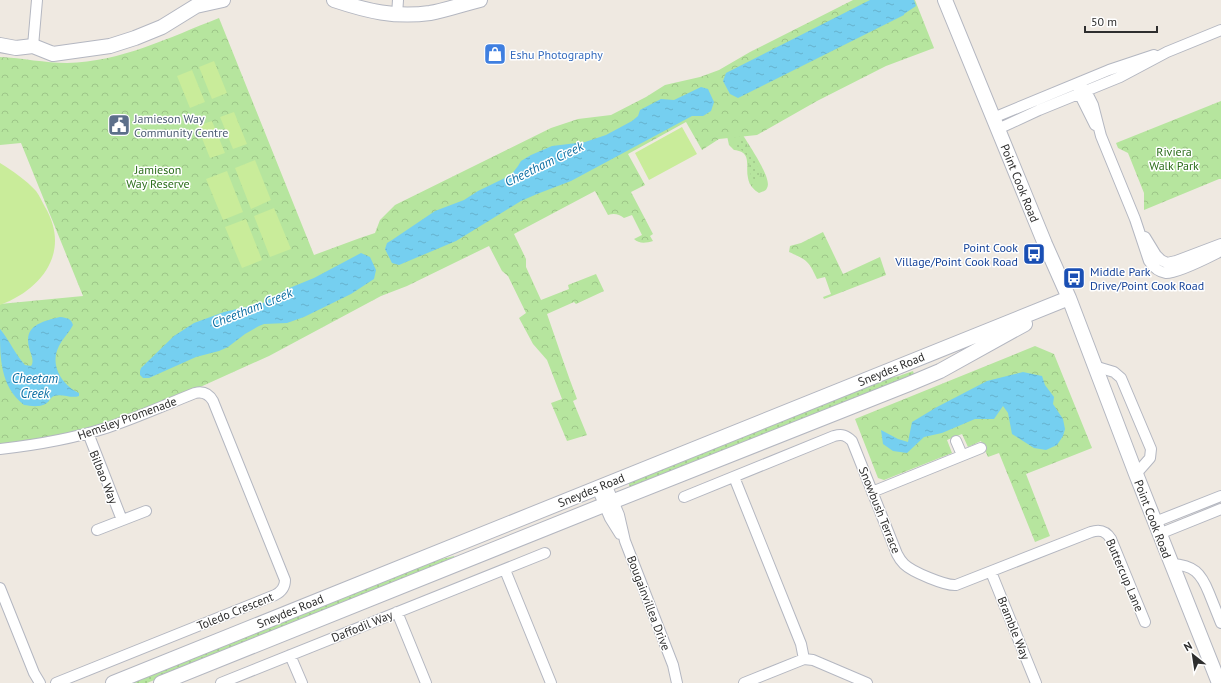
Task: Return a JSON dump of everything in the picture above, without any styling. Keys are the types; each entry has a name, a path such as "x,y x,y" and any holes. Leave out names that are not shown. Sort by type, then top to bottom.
{"main road":[{"path":"0,40 34,43 53,54 110,46 162,27 180,24 196,6 223,0"},
{"path":"196,6 212,10 234,0"},
{"path":"334,0 382,14 397,15 430,13 474,1"},
{"name":"Point Cook Road","path":"945,0 1070,302 1171,564 1219,683"},
{"path":"0,45 16,48 34,43"},
{"name":"Sneydes Road","path":"113,683 602,486 1070,302"},
{"name":"Sneydes Road","path":"161,683 940,371 1014,330 1070,302"}],"street":[{"path":"34,43 37,0"},
{"path":"397,15 398,0"},
{"path":"996,123 1083,92 1131,72 1167,52 1221,30"},
{"path":"996,123 1079,83 1129,62 1167,52"},
{"path":"1079,83 1083,92 1093,105 1101,136 1135,220 1149,261 1152,265 1161,272 1166,273 1177,271 1209,258 1221,251"},
{"path":"1135,220 1156,255 1167,262 1176,261 1221,244"},
{"name":"Point Cook Road","path":"1094,366 1114,372 1122,378 1151,449 1150,458 1136,474"},
{"name":"Hemsley Promenade","path":"0,449 50,442 88,433 119,423 195,393 203,392 207,394"},
{"name":"Toledo Crescent","path":"56,683 282,591 285,583 284,575 213,401 207,394"},
{"name":"Bilbao Way","path":"88,433 122,520"},
{"name":"Snowbush Terrace","path":"684,497 834,436 843,435 847,436 852,441 901,561 905,566 912,570 952,585 961,584 1096,530 1103,531"},
{"path":"956,441 962,455"},
{"path":"872,492 981,448"},
{"path":"734,477 801,644 804,659"},
{"name":"Bougainvillea Drive","path":"602,486 608,503 619,515 625,541 673,665 677,683"},
{"path":"1157,528 1221,496"},
{"path":"1157,528 1221,509"},
{"path":"98,530 146,511"},
{"name":"Buttercup Lane","path":"1103,531 1109,535 1111,539 1145,622"},
{"name":"Daffodil Way","path":"221,683 545,553"},
{"name":"Point Cook Road","path":"1171,564 1182,564 1199,573 1204,580 1221,623"},
{"path":"504,570 551,683"},
{"name":"Bramble Way","path":"992,572 1036,683"},
{"path":"0,588 34,673 40,683"},
{"path":"397,612 426,683"},
{"path":"290,655 302,683"},
{"path":"744,683 804,659 813,660 867,683"},
{"name":"Bougainvillea Drive","path":"673,665 685,683"}],"green space":[{"name":"Jamieson Way Reserve","path":"853,0 915,0 934,48 886,66 817,101 757,135 719,139 702,150 686,122 628,154 645,185 631,192 653,234 650,236 653,241 643,243 634,239 642,235 632,215 624,218 616,214 608,215 595,191 514,234 526,259 526,267 541,300 569,289 568,285 596,274 604,291 576,304 574,302 547,314 577,399 573,401 587,435 567,441 551,403 562,399 547,360 533,344 519,318 526,313 508,276 502,271 489,246 407,286 381,296 269,356 198,388 115,421 57,437 0,445 0,304 83,296 21,143 0,145 0,57 67,63 87,62 145,47 219,18 314,255 375,233 380,220 395,205 551,128 578,119 611,115 646,97 665,85 700,77 719,70 750,52"},
{"path":"214,61 227,93 212,99 199,67"},
{"path":"192,70 205,102 190,108 177,76"},
{"name":"Riviera Walk Park","path":"1221,101 1221,179 1144,210 1144,193 1128,153 1118,148 1116,143"},
{"path":"234,112 247,144 233,149 220,117"},
{"path":"212,121 225,153 210,158 197,126"},
{"path":"682,127 697,154 649,180 635,153"},
{"path":"743,135 759,162 768,184 765,191 759,193 749,183 746,157 740,151 734,150 729,145 727,136"},
{"path":"738,140 744,142 756,163 760,175 758,180 751,177 747,156 743,151 736,147 735,142"},
{"path":"255,160 271,200 251,209 235,168"},
{"path":"0,163 24,179 37,193 52,223 55,239 54,253 40,279 29,289 0,305"},
{"path":"227,171 243,212 223,220 206,179"},
{"path":"274,208 291,249 270,257 254,216"},
{"path":"246,219 262,260 242,268 225,227"},
{"path":"823,232 843,274 880,257 886,275 824,299 823,297 831,294 825,277 817,279 812,268 807,262 789,252 790,246 801,243"},
{"path":"1035,346 1054,354 1092,448 1026,474 1050,536 1035,542 999,453 988,457 981,441 968,447 962,434 947,440 952,453 884,480 878,478 855,419"},
{"path":"913,371 914,374 630,488 628,481 880,380"},
{"path":"454,556 455,559 147,683 126,683 430,562"}],"water":[{"path":"870,0 914,0 916,6 904,15 738,98 730,94 723,81 726,73"},
{"name":"Cheetham Creek","path":"701,87 708,89 714,102 711,111 703,116 692,116 571,181 521,201 456,241 399,265 392,263 385,249 387,243 435,211 464,200 478,191 511,175 521,161 531,155 552,146 585,142 606,135 632,121 638,116 640,110 661,99 674,100"},
{"name":"Cheetham Creek","path":"361,253 370,257 376,270 374,279 351,294 304,317 287,323 264,324 259,326 245,334 228,347 196,357 149,378 143,378 140,375 141,368 174,336 194,323 224,312 263,303 287,289 314,278"},
{"name":"Cheetam Creek","path":"60,317 67,318 73,325 62,340 56,353 56,367 63,380 67,385 79,393 79,396 73,397 57,395 53,396 46,404 43,405 24,405 10,389 3,371 0,350 0,329 21,361 25,365 31,366 32,359 28,336 34,326"},
{"path":"1023,372 1042,376 1045,385 1054,397 1053,404 1063,419 1065,429 1063,436 1057,445 1046,450 1034,448 1012,434 1008,413 1003,406 994,419 975,419 942,433 924,437 907,453 893,451 883,444 881,430 898,439 908,442 912,422 987,381"}],"place":[{"name":"Eshu Photography","path":"495,54"},
{"name":"Jamieson Way Community Centre","path":"119,125"},
{"name":"Point Cook Village/Point Cook Road","path":"1034,254"},
{"name":"Middle Park Drive/Point Cook Road","path":"1074,278"}]}
